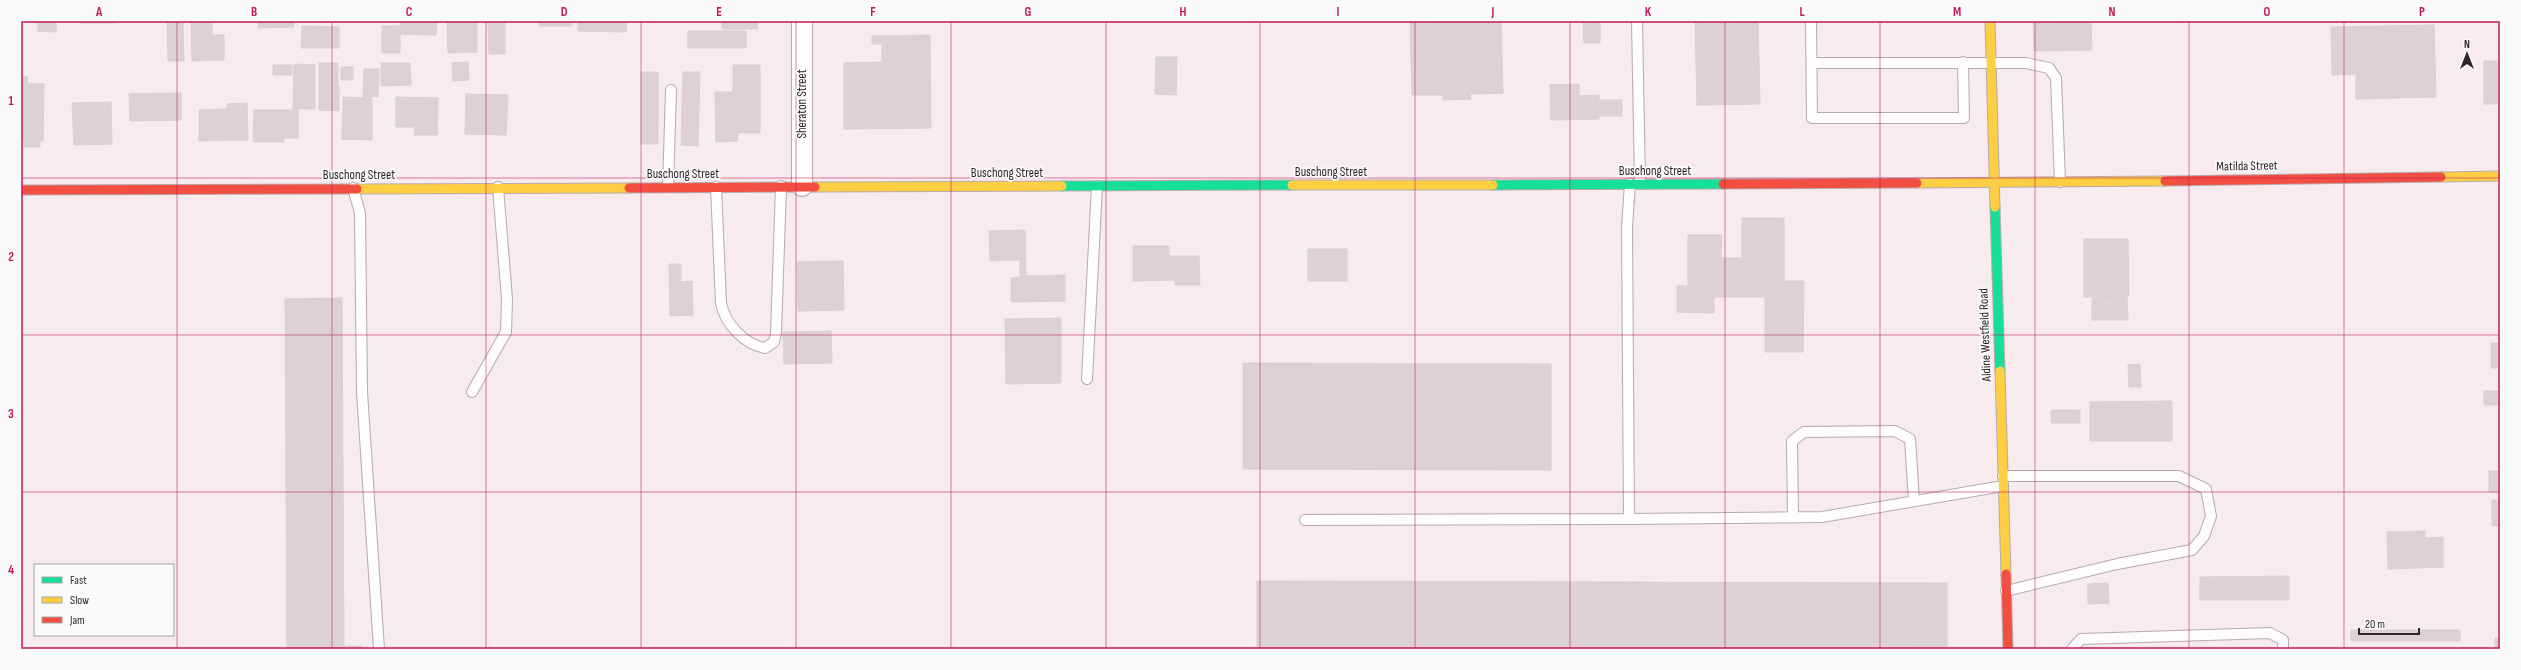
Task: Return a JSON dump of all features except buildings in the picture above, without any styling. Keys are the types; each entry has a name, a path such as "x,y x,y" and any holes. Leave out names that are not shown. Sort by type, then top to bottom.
{"street":[{"name":"Sheraton Street","path":"802,21 802,186"},
{"name":"Aldine Westfield Road","path":"1990,21 2008,649"},
{"name":"Matilda Street","path":"1994,183 2500,176"},
{"name":"Buschong Street","path":"21,190 498,187 1994,183"}],"lane":[{"path":"1629,519 1627,227 1635,184 1637,21"},
{"path":"1811,21 1813,62 1812,118 1964,118 1963,62"},
{"path":"1813,62 1991,62 2040,64 2049,68 2056,78 2060,182"},
{"path":"668,187 671,90"},
{"path":"716,187 721,303 724,316 731,326 755,346 765,348 774,342 776,333 781,186"},
{"path":"1087,379 1097,186"},
{"path":"472,392 506,332 507,299 498,187"},
{"path":"353,188 360,213 362,392 379,649"},
{"path":"1793,517 1792,441 1804,432 1895,431 1910,440 1914,501"},
{"path":"1305,520 1822,517 1914,501 2003,481 2179,476 2206,489 2211,516 2204,536 2192,550 2116,564 2006,591"},
{"path":"2072,649 2081,639 2270,633 2283,640 2283,649"}],"traffic: fast":[{"path":"1493,185 1723,184"},
{"path":"1062,186 1292,185"},
{"path":"1995,207 2000,371"}],"traffic: slow":[{"path":"1990,21 1995,207"},
{"path":"2441,177 2500,176"},
{"path":"1917,183 2165,181"},
{"path":"1292,185 1493,185"},
{"path":"815,187 1062,186"},
{"path":"357,189 629,188"},
{"path":"2000,371 2006,574"}],"traffic: jam":[{"path":"2165,181 2441,177"},
{"path":"1723,184 1917,183"},
{"path":"629,188 815,187"},
{"path":"21,190 357,189"},
{"path":"2006,574 2008,649"}]}
